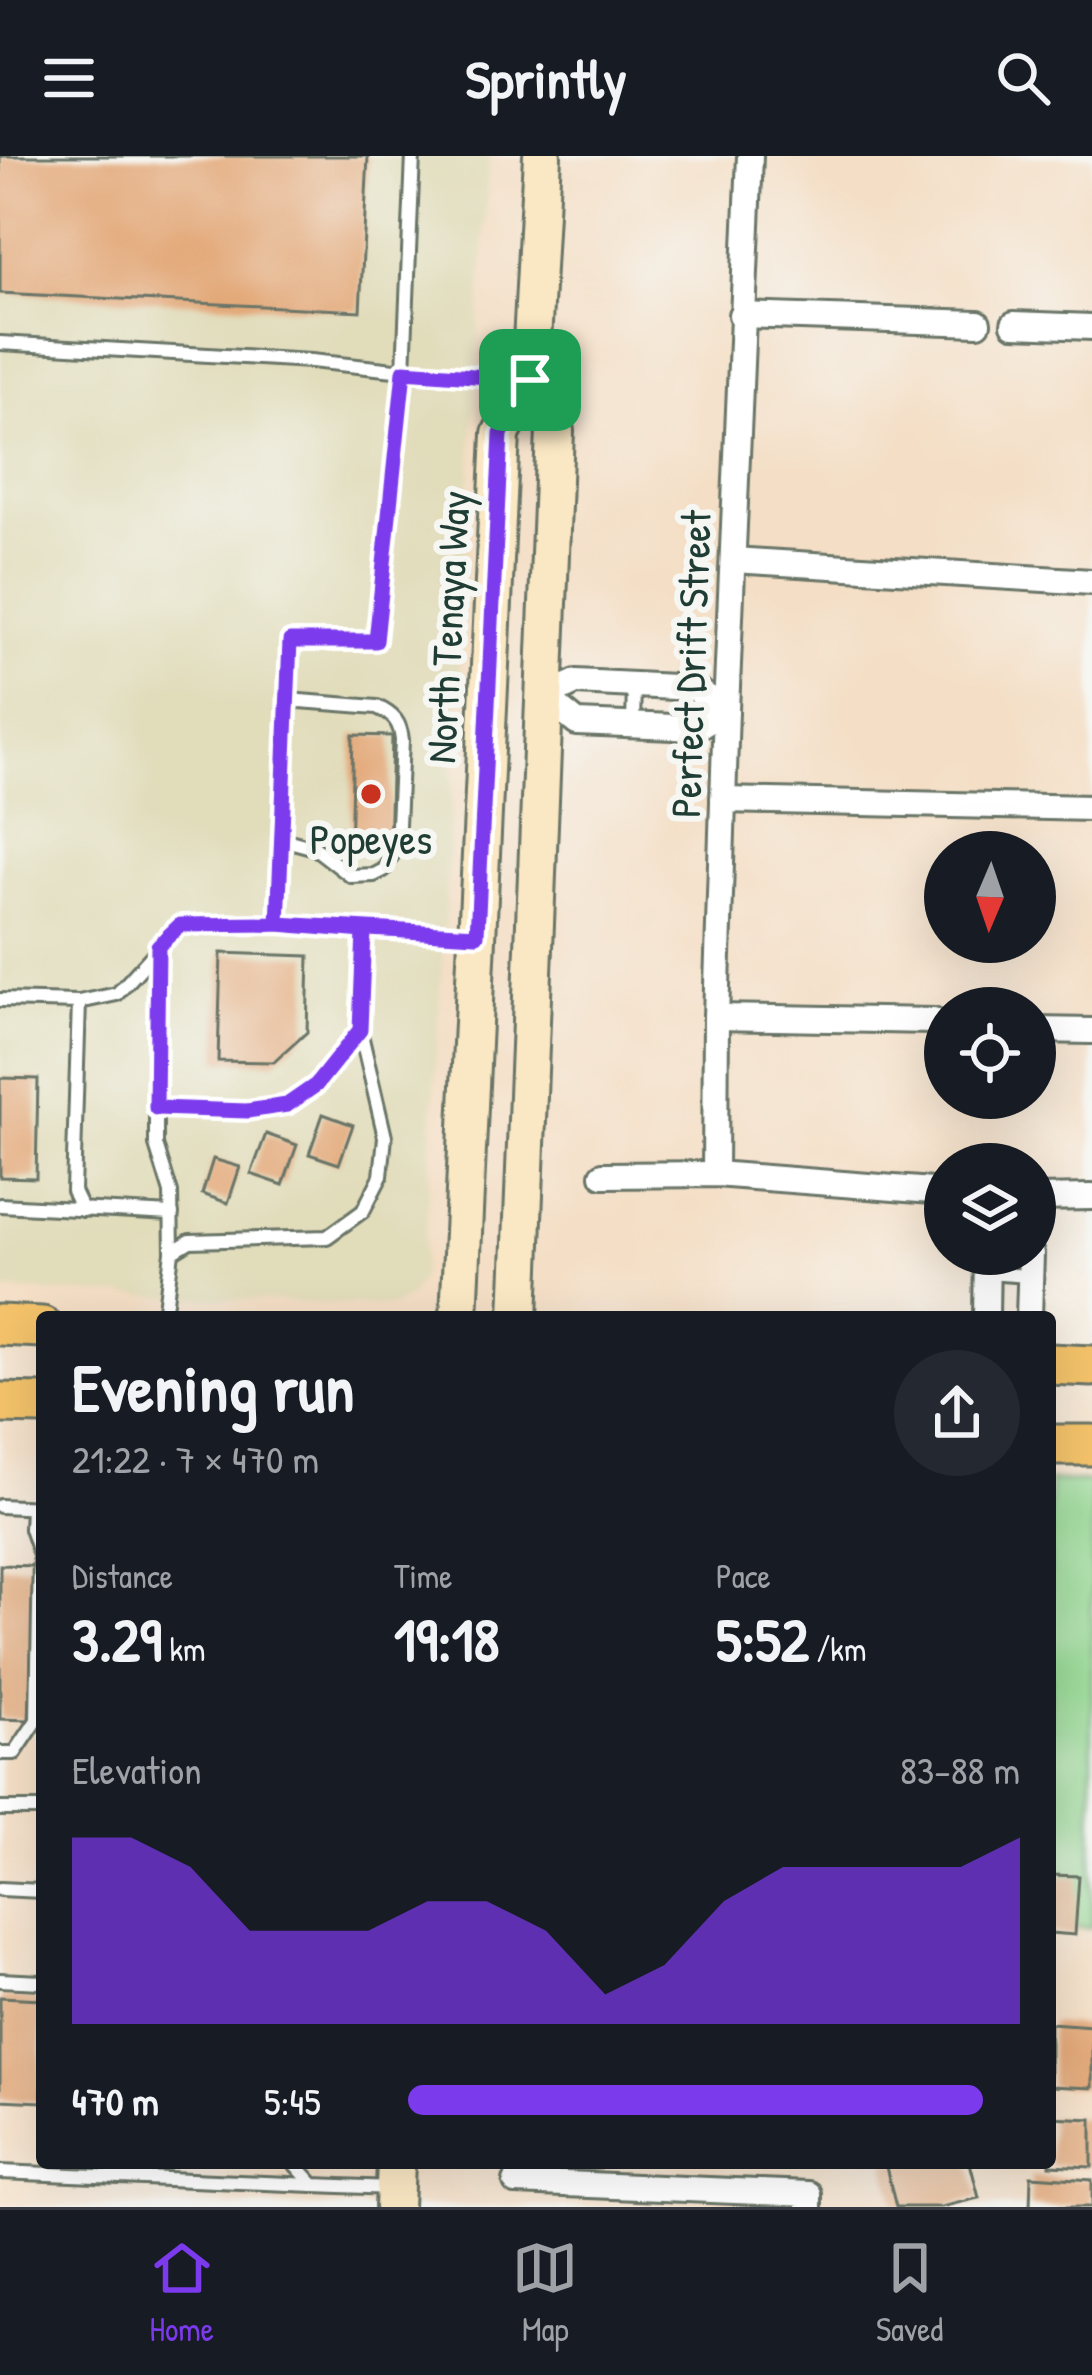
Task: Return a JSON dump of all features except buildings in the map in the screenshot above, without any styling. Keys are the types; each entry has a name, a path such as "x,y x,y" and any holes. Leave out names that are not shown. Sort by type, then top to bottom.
{"main road":[{"name":"North Tenaya Way","path":"459,1311 501,434 530,380 542,156"},
{"name":"North Tenaya Way","path":"519,1311 555,431 530,380"},
{"path":"0,1325 36,1327"},
{"path":"1056,1364 1092,1366"},
{"path":"0,1403 36,1404"},
{"path":"1056,1444 1092,1445"}],"street":[{"name":"Perfect Drift Street","path":"715,1174 726,710 750,156"},
{"path":"741,315 978,323"},
{"path":"1014,324 1092,327"},
{"path":"733,560 1092,582"},
{"path":"576,682 634,685 694,688 726,710 697,728 577,723 545,697 576,682"},
{"path":"723,800 1092,808"},
{"path":"716,1017 924,1022"},
{"path":"1056,1030 1092,1031"},
{"path":"603,1175 715,1174 924,1190"},
{"path":"1056,1198 1092,1197"},
{"path":"986,1275 986,1311"},
{"path":"1029,1311 1031,1275"},
{"path":"516,2182 809,2194 809,2207"}],"lane":[{"path":"278,924 290,641 376,641 404,371 413,156"},
{"path":"0,344 311,361 530,380"},
{"path":"633,725 634,685"},
{"path":"282,839 315,848 351,876 384,870 397,846 402,740 400,725 391,713 377,707 287,700"},
{"path":"0,1000 79,1002 117,994 180,925 278,924 477,935"},
{"path":"172,1252 190,1241 327,1237 363,1211 381,1176 385,1137 360,1030 364,931"},
{"path":"158,946 156,1145 171,1193 172,1214 165,1311"},
{"path":"79,1002 74,1191 82,1210"},
{"path":"156,1108 247,1111 287,1105 316,1085 360,1030"},
{"path":"0,1205 172,1214"},
{"path":"0,1506 36,1508"},
{"path":"36,1512 31,1529 36,1543"},
{"path":"0,1762 15,1753 36,1723"},
{"path":"0,1753 15,1753"},
{"path":"0,1809 36,1809"},
{"path":"0,1889 36,1891"},
{"path":"0,1980 36,1982"},
{"path":"299,2169 314,2185"},
{"path":"0,2172 395,2186"}],"shaded area":[{"path":"0,156 489,156 427,1219 421,1278 409,1296 394,1306 0,1290"}],"green space":[{"path":"1056,1481 1092,1482 1092,1928 1056,1927"}],"place":[{"name":"Popeyes","path":"371,794"}],"route":[{"path":"530,380 404,371 376,641 290,641 278,924 364,931 360,1030 316,1085 287,1105 247,1111 156,1108 158,946 180,925 278,924 477,935 501,434 530,380"}]}
